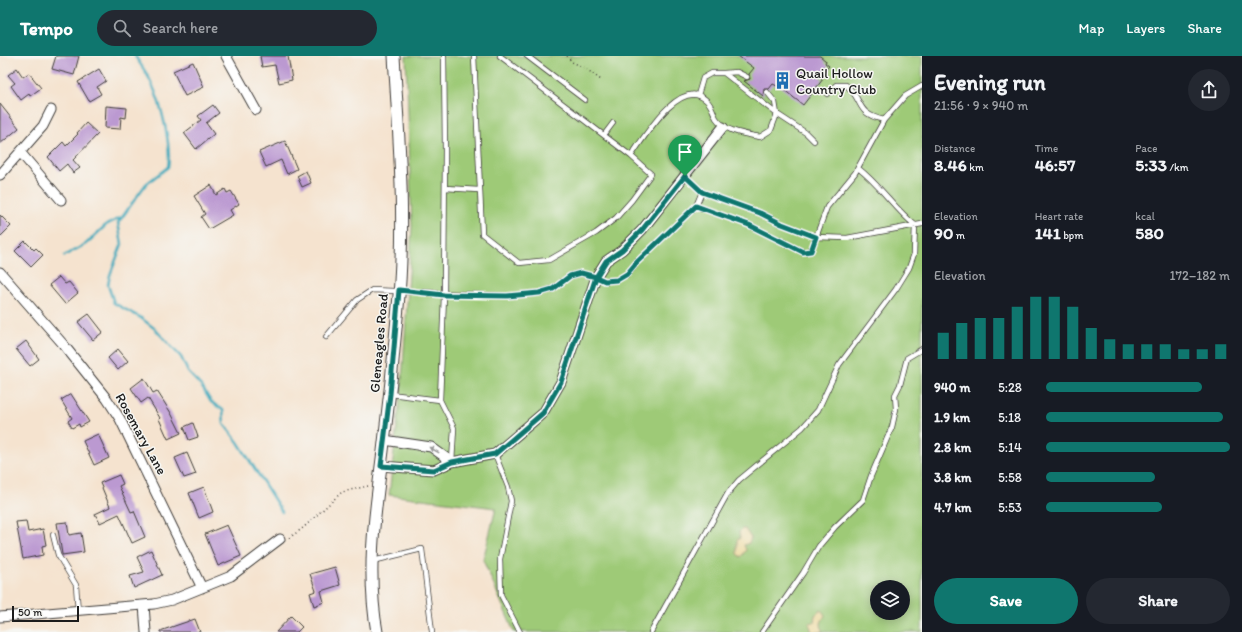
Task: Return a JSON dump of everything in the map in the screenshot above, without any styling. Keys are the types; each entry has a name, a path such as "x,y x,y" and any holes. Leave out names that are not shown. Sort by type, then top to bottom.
{"street":[{"path":"226,56 256,110"},
{"name":"Gleneagles Road","path":"375,632 371,584 371,561 373,531 390,394 399,290 402,200 394,56"},
{"path":"0,175 43,126 51,110"},
{"path":"381,466 434,470 452,462 495,454 543,413 561,382 596,277 606,261 622,250 642,230 723,127"},
{"path":"20,152 61,200"},
{"name":"Rosemary Lane","path":"0,272 68,350 107,399 120,419 202,588"},
{"path":"384,440 431,447 452,462"},
{"path":"0,617 144,605 172,600 231,576 280,539"},
{"path":"144,605 146,632"}],"lane":[{"path":"444,56 444,295 440,400 454,428 452,462"},
{"path":"474,56 482,234 519,263 549,260 596,233 616,218 632,200 651,174 631,156 500,56"},
{"path":"527,56 585,100"},
{"path":"698,95 703,78 712,73 737,72 748,77"},
{"path":"724,73 777,114 806,133 814,141"},
{"path":"827,94 836,85 846,85 866,114 884,120"},
{"path":"696,206 749,225 803,252 811,251 827,207 858,168 884,120 904,96 922,86"},
{"path":"631,156 673,103 679,97 688,95 698,95 706,99 712,107 716,118 723,127 760,137 771,130 777,114 775,102 766,92"},
{"path":"604,135 613,123"},
{"path":"858,168 873,180 905,217 915,225"},
{"path":"685,176 702,192 760,213 782,224 816,237 846,238 922,224"},
{"path":"445,188 479,190"},
{"path":"326,337 357,300 372,290 399,290 444,295 507,296 539,293 553,289 570,276 581,273 605,281 617,280 627,274 637,262 696,206 702,192"},
{"path":"651,632 728,493 739,480 802,428 818,410 839,364 896,289 909,268 914,254 915,225"},
{"path":"762,632 819,546 835,527 864,500 871,476 892,427 896,409 895,395 900,385 907,358 922,349"},
{"path":"390,394 440,400"},
{"path":"495,454 508,487 511,501 500,559 501,595 520,632"},
{"path":"53,535 58,555 76,585 78,611"},
{"path":"371,561 422,549 432,632"}],"path":[{"path":"566,56 572,62 585,68 601,80"},
{"path":"280,539 285,540 303,528 342,492 368,486"}],"green space":[{"path":"406,56 922,56 922,632 514,632 483,560 496,508 389,495 402,382 412,227"}],"sand":[{"path":"742,529 745,529 751,538 749,543 744,545 746,550 741,557 737,554 737,540 740,538 739,532"},
{"path":"821,610 825,615 821,623 822,632 812,632 809,623 814,622 815,615"}],"building":[{"path":"56,56 79,56 74,75 52,69"},
{"path":"260,56 288,56 292,80 279,83 275,65 262,67"},
{"name":"Quail Hollow Country Club","path":"738,56 820,56 829,66 820,77 823,79 803,105 778,85 773,84 769,89 764,89 763,96 744,81 750,79 749,74 754,68"},
{"path":"193,62 204,87 185,96 173,71"},
{"path":"17,68 23,77 29,73 41,88 30,96 29,94 21,100 11,86 15,83 8,75"},
{"path":"99,69 106,81 97,87 101,94 89,101 78,82"},
{"path":"0,104 19,128 0,144"},
{"path":"213,105 219,113 206,123 214,134 196,149 184,133 201,120 198,116"},
{"path":"106,106 127,108 126,118 121,117 120,129 105,128"},
{"path":"86,123 98,134 73,160 80,168 73,173 67,164 59,171 48,157 63,142 66,146"},
{"path":"285,141 297,169 287,174 281,160 266,167 259,152"},
{"path":"306,171 311,183 302,187 297,176"},
{"path":"211,185 216,195 225,189 227,193 231,191 239,204 230,210 233,215 209,229 201,217 205,214 194,196"},
{"path":"0,215 11,226 0,237"},
{"path":"25,241 34,250 36,248 43,255 31,267 15,251"},
{"path":"59,277 65,284 69,282 78,293 65,304 49,285"},
{"path":"89,314 103,332 93,340 78,322"},
{"path":"26,341 39,359 30,366 16,349"},
{"path":"118,349 128,361 118,370 108,358"},
{"path":"144,378 153,393 157,391 171,413 181,433 168,439 159,419 160,418 148,398 141,403 131,388"},
{"path":"71,394 89,422 80,427 79,424 72,428 68,421 72,418 61,400"},
{"path":"193,423 198,437 189,440 184,427"},
{"path":"98,434 109,458 94,465 83,441"},
{"path":"187,453 196,474 184,478 175,458"},
{"path":"119,475 123,484 119,486 131,512 134,511 145,537 132,543 119,514 100,523 95,514 110,507 100,483"},
{"path":"204,487 213,512 199,518 189,493"},
{"path":"26,521 28,532 43,529 46,545 42,546 43,555 23,559 16,522"},
{"path":"67,522 69,535 81,533 84,552 62,555 57,523"},
{"path":"227,525 241,556 218,566 205,534"},
{"path":"151,550 162,575 134,588 130,576 144,572 137,557"},
{"path":"335,567 340,585 321,591 324,602 314,606 310,593 316,591 310,574"},
{"path":"291,616 302,627 297,632 276,632"},
{"path":"195,619 200,632 160,632 160,631"}],"waterway":[{"path":"135,56 151,82 162,112 167,136 169,158 168,167 146,184 118,223 122,244 110,275 108,285 114,303 141,318 154,328 181,357 188,372 202,387 211,402 223,410 224,424 238,442 282,512"},
{"path":"64,256 86,244 106,225 120,218"}],"place":[{"name":"Quail Hollow Country Club","path":"783,81"}],"route":[{"path":"685,176 642,230 622,250 606,261 596,277 581,273 570,276 561,285 553,289 539,293 507,296 444,295 399,290 399,305 390,394 381,466 434,470 452,462 495,454 543,413 561,382 596,277 605,281 617,280 627,274 637,262 696,206 749,225 803,252 811,251 816,237 812,237 760,213 702,192 685,176"}]}
